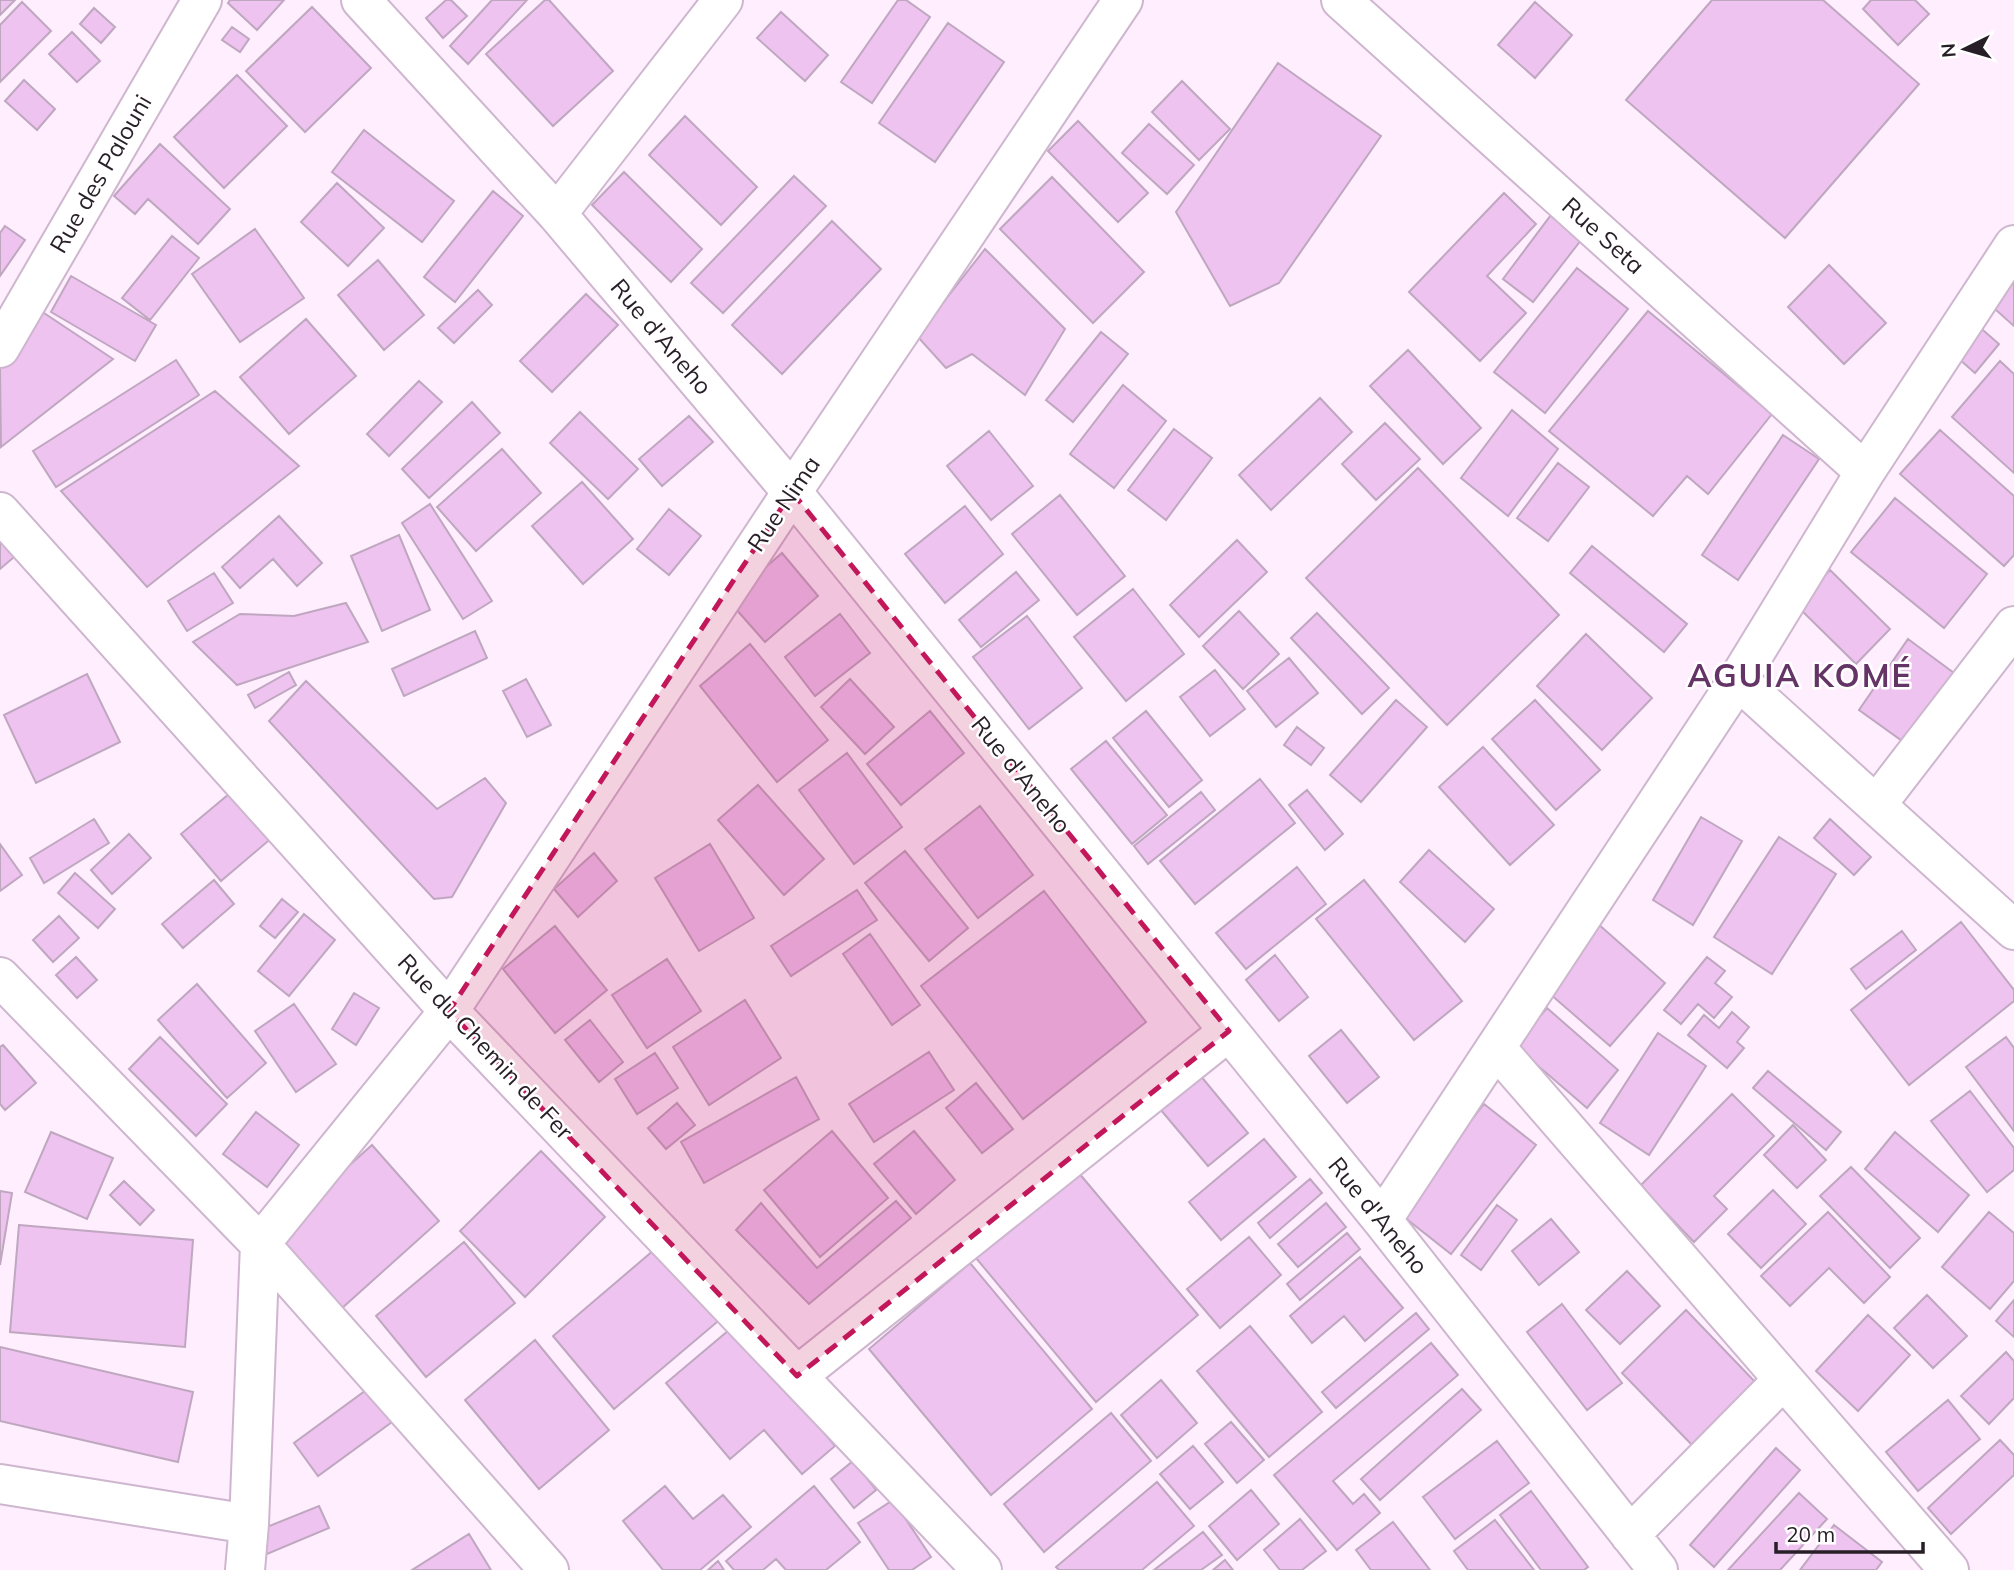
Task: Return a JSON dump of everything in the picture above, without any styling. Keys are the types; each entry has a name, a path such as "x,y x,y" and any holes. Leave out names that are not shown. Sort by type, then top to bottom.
{"street":[{"name":"Rue des Palouni","path":"0,348 202,0"},
{"name":"Rue d'Aneho","path":"362,0 557,214 792,492 1382,1220 1658,1570"},
{"path":"557,214 723,0"},
{"name":"Rue Nima","path":"260,1244 449,1011 792,492 1123,0"},
{"name":"Rue Seta","path":"1341,0 1865,472"},
{"path":"1382,1220 1738,680 1865,472 2014,244"},
{"name":"Rue du Chemin de Fer","path":"0,512 449,1011 982,1570"},
{"path":"1877,804 2014,626"},
{"path":"1738,680 2014,930"},
{"path":"0,977 260,1244 549,1570"},
{"path":"797,1376 1229,1031"},
{"path":"1496,1048 1949,1570"},
{"path":"245,1570 260,1244"},
{"path":"1630,1535 1783,1380"},
{"path":"0,1485 249,1524"}],"highlighted area":[{"path":"792,492 1229,1031 797,1376 449,1011"}],"building":[{"path":"0,0 15,0 0,15"},
{"path":"230,0 284,0 257,30 228,3"},
{"path":"446,0 451,0 467,16 443,38 426,18"},
{"path":"492,0 527,0 468,64 450,46"},
{"path":"545,0 549,0 613,71 553,126 486,54"},
{"path":"898,0 906,0 930,17 872,103 841,82"},
{"path":"1712,0 1823,0 1919,84 1785,238 1626,100"},
{"path":"1871,0 1915,0 1929,14 1898,45 1863,9"},
{"path":"22,2 51,31 0,82 0,25"},
{"path":"1535,2 1572,35 1535,78 1498,45"},
{"path":"312,7 371,68 305,132 246,71"},
{"path":"94,8 115,27 101,43 80,24"},
{"path":"781,12 828,55 805,81 757,38"},
{"path":"948,23 1004,62 935,162 879,123"},
{"path":"232,27 249,39 240,52 222,40"},
{"path":"72,32 100,61 77,82 49,54"},
{"path":"1278,63 1381,136 1279,283 1230,306 1176,212"},
{"path":"237,75 287,126 224,188 174,137"},
{"path":"24,80 55,109 37,130 5,101"},
{"path":"1182,81 1230,129 1199,160 1152,112"},
{"path":"685,116 757,187 721,225 649,155"},
{"path":"1078,121 1148,193 1118,222 1048,151"},
{"path":"1149,124 1194,165 1167,194 1122,153"},
{"path":"364,130 454,201 422,242 332,172"},
{"path":"160,144 230,209 198,244 148,199 135,214 114,196"},
{"path":"624,172 702,249 671,282 592,205"},
{"path":"794,176 826,206 723,313 691,283"},
{"path":"1052,177 1144,272 1093,323 1000,229"},
{"path":"337,183 384,228 348,266 301,222"},
{"path":"493,191 523,216 455,302 424,277"},
{"path":"1504,193 1536,224 1487,276 1526,313 1480,361 1409,292"},
{"path":"1554,211 1585,235 1533,302 1503,279"},
{"path":"832,221 881,269 782,374 732,325"},
{"path":"5,226 25,240 0,276 0,233"},
{"path":"255,229 304,298 240,342 192,274"},
{"path":"172,236 199,258 150,320 122,298"},
{"path":"985,249 1065,329 1025,395 972,354 946,368 917,336"},
{"path":"378,260 424,315 384,350 338,295"},
{"path":"1829,265 1886,323 1844,364 1788,307"},
{"path":"1577,268 1628,309 1545,413 1494,372"},
{"path":"2014,275 2014,326 1987,302"},
{"path":"71,276 156,325 135,361 51,312"},
{"path":"478,290 492,305 454,343 438,328"},
{"path":"586,294 618,325 552,392 520,361"},
{"path":"38,309 113,359 1,447 0,369"},
{"path":"1648,311 1772,414 1708,494 1687,476 1653,516 1549,431"},
{"path":"306,319 356,376 289,434 240,377"},
{"path":"1976,324 1999,344 1975,373 1951,352"},
{"path":"1101,332 1128,354 1073,422 1046,400"},
{"path":"1408,350 1481,428 1443,464 1370,386"},
{"path":"176,360 199,395 56,487 33,451"},
{"path":"2000,361 2014,374 2014,473 1952,417"},
{"path":"419,381 442,402 389,456 367,434"},
{"path":"1123,385 1166,421 1114,488 1070,454"},
{"path":"215,391 299,466 147,587 61,491"},
{"path":"1320,398 1352,432 1271,510 1239,475"},
{"path":"472,402 500,433 429,498 402,469"},
{"path":"1512,410 1558,449 1508,516 1461,478"},
{"path":"580,412 638,469 608,499 550,443"},
{"path":"689,416 713,442 662,486 639,459"},
{"path":"1385,423 1420,459 1376,500 1342,464"},
{"path":"1174,429 1212,458 1166,520 1128,490"},
{"path":"1940,430 2014,496 2014,555 2004,566 1900,474"},
{"path":"989,431 1033,486 991,520 947,466"},
{"path":"1783,435 1819,459 1738,580 1702,555"},
{"path":"502,449 541,493 476,551 437,507"},
{"path":"1558,463 1589,487 1548,541 1517,518"},
{"path":"1418,468 1559,615 1447,725 1306,578"},
{"path":"582,482 633,539 583,584 532,526"},
{"path":"1060,495 1125,576 1077,615 1012,534"},
{"path":"1895,498 1987,574 1944,628 1851,552"},
{"path":"430,504 492,601 463,619 402,523"},
{"path":"965,506 1003,554 945,603 905,554"},
{"path":"669,509 701,536 669,575 637,549"},
{"path":"279,516 322,563 297,586 273,559 240,588 222,567"},
{"path":"0,529 20,552 0,569"},
{"path":"399,535 430,610 382,631 351,556"},
{"path":"1237,540 1267,572 1199,637 1170,605"},
{"path":"1592,546 1687,624 1664,652 1570,573"},
{"path":"782,553 818,596 765,642 728,600"},
{"path":"1830,570 1890,629 1856,664 1796,605"},
{"path":"1016,572 1039,600 981,647 959,620"},
{"path":"214,573 233,603 187,631 168,601"},
{"path":"1133,589 1184,654 1126,701 1074,637"},
{"path":"346,603 368,642 237,685 193,642 240,614 294,616"},
{"path":"1239,611 1279,654 1243,689 1203,646"},
{"path":"1317,613 1389,688 1362,714 1291,638"},
{"path":"840,614 870,653 815,696 785,657"},
{"path":"1027,616 1082,688 1029,729 973,657"},
{"path":"475,631 487,658 404,696 392,669"},
{"path":"1586,634 1652,698 1602,750 1537,686"},
{"path":"1908,639 1954,673 1905,743 1859,710"},
{"path":"750,644 828,740 777,782 700,686"},
{"path":"1289,658 1318,693 1276,727 1247,691"},
{"path":"1215,670 1245,709 1210,736 1180,697"},
{"path":"289,672 296,685 255,708 248,695"},
{"path":"87,674 120,742 36,783 4,715"},
{"path":"526,679 551,725 527,737 503,691"},
{"path":"850,679 894,727 865,754 821,707"},
{"path":"306,681 437,809 485,778 506,803 452,897 434,899 269,721"},
{"path":"1396,700 1427,727 1361,802 1330,775"},
{"path":"1535,700 1600,770 1556,810 1492,739"},
{"path":"930,711 964,753 901,805 867,764"},
{"path":"1146,711 1202,780 1169,807 1113,738"},
{"path":"1297,727 1324,748 1311,765 1284,745"},
{"path":"1106,741 1167,815 1132,844 1071,769"},
{"path":"1483,747 1554,825 1510,865 1439,787"},
{"path":"847,753 902,827 854,864 799,790"},
{"path":"1260,779 1295,823 1195,904 1160,861"},
{"path":"758,785 824,859 784,895 718,820"},
{"path":"235,789 274,836 221,881 181,834"},
{"path":"1307,790 1343,834 1325,850 1289,805"},
{"path":"1201,792 1215,810 1148,864 1134,846"},
{"path":"980,806 1033,875 978,918 925,849"},
{"path":"1701,817 1742,841 1693,925 1653,900"},
{"path":"94,819 109,843 44,883 30,858"},
{"path":"1830,819 1871,857 1854,875 1814,838"},
{"path":"129,834 151,858 112,894 91,870"},
{"path":"1779,837 1836,874 1772,974 1714,937"},
{"path":"0,844 22,875 0,891"},
{"path":"710,844 754,918 699,951 655,878"},
{"path":"1429,850 1494,909 1465,942 1400,882"},
{"path":"905,851 968,928 929,961 865,883"},
{"path":"594,853 617,881 578,917 554,889"},
{"path":"1297,867 1326,904 1246,969 1216,933"},
{"path":"75,873 115,909 98,928 58,893"},
{"path":"214,880 234,904 183,948 162,924"},
{"path":"1364,880 1462,1001 1414,1040 1316,919"},
{"path":"857,890 877,920 791,976 771,946"},
{"path":"1044,891 1146,1022 1023,1119 921,986"},
{"path":"282,899 298,912 275,938 260,926"},
{"path":"304,914 335,940 289,996 258,971"},
{"path":"59,916 79,938 53,962 33,940"},
{"path":"1961,922 2014,990 2014,1001 1909,1085 1851,1010"},
{"path":"1597,923 1665,983 1610,1046 1542,987"},
{"path":"555,926 607,990 555,1033 503,969"},
{"path":"1902,931 1916,950 1866,989 1851,969"},
{"path":"870,934 920,1005 892,1025 843,954"},
{"path":"1275,955 1308,997 1279,1021 1246,980"},
{"path":"76,957 97,980 77,998 56,975"},
{"path":"1707,957 1725,971 1715,983 1732,997 1714,1018 1698,1004 1681,1024 1664,1010"},
{"path":"667,959 701,1011 647,1048 612,995"},
{"path":"197,984 266,1063 227,1098 158,1020"},
{"path":"354,993 379,1008 356,1045 332,1029"},
{"path":"745,1000 781,1058 709,1105 673,1047"},
{"path":"294,1004 336,1064 296,1092 255,1031"},
{"path":"1547,1008 1618,1070 1587,1108 1515,1046"},
{"path":"1732,1012 1749,1027 1737,1042 1744,1048 1727,1068 1688,1035 1704,1015 1719,1028"},
{"path":"590,1020 623,1062 599,1082 565,1040"},
{"path":"1341,1030 1379,1077 1347,1103 1309,1056"},
{"path":"1658,1033 1706,1066 1649,1155 1600,1123"},
{"path":"160,1037 227,1104 196,1136 129,1069"},
{"path":"2006,1037 2014,1048 2014,1131 1966,1067"},
{"path":"3,1045 36,1083 5,1110 0,1104 0,1047"},
{"path":"929,1052 954,1090 874,1142 849,1104"},
{"path":"655,1053 678,1088 637,1114 615,1079"},
{"path":"1195,1069 1248,1133 1208,1166 1155,1103"},
{"path":"1768,1071 1841,1132 1826,1150 1753,1088"},
{"path":"796,1077 819,1119 704,1183 681,1142"},
{"path":"976,1083 1013,1129 982,1153 946,1108"},
{"path":"1970,1091 2014,1148 2014,1170 1987,1192 1931,1121"},
{"path":"1732,1094 1774,1136 1714,1196 1727,1209 1694,1242 1640,1186"},
{"path":"677,1103 695,1125 666,1149 648,1128"},
{"path":"1484,1104 1536,1145 1451,1254 1399,1213"},
{"path":"256,1112 299,1145 267,1187 223,1154"},
{"path":"1793,1125 1826,1160 1797,1188 1764,1155"},
{"path":"832,1131 888,1198 820,1257 764,1190"},
{"path":"914,1131 955,1180 916,1214 874,1164"},
{"path":"51,1132 113,1158 87,1219 25,1192"},
{"path":"1895,1132 1969,1195 1938,1232 1865,1169"},
{"path":"1264,1139 1296,1177 1221,1240 1189,1202"},
{"path":"372,1145 439,1221 341,1309 274,1233"},
{"path":"541,1151 605,1217 525,1297 460,1231"},
{"path":"1073,1166 1198,1315 1096,1402 971,1252"},
{"path":"1851,1167 1920,1238 1890,1268 1820,1196"},
{"path":"1310,1179 1322,1193 1270,1238 1258,1223"},
{"path":"124,1181 154,1210 140,1225 110,1195"},
{"path":"1773,1190 1806,1224 1761,1268 1728,1234"},
{"path":"0,1191 12,1193 0,1265"},
{"path":"896,1201 911,1218 809,1304 736,1230 761,1203 817,1268"},
{"path":"1326,1203 1346,1227 1298,1267 1278,1244"},
{"path":"1497,1205 1517,1220 1481,1270 1461,1255"},
{"path":"1828,1212 1890,1277 1864,1303 1829,1268 1790,1306 1761,1276"},
{"path":"1989,1212 2014,1233 2014,1281 1990,1309 1942,1267"},
{"path":"1551,1219 1579,1252 1539,1285 1512,1251"},
{"path":"19,1225 193,1240 185,1347 10,1332"},
{"path":"1347,1233 1360,1249 1300,1300 1287,1284"},
{"path":"1249,1237 1281,1275 1220,1328 1187,1289"},
{"path":"464,1242 515,1303 426,1377 376,1316"},
{"path":"661,1244 723,1317 614,1409 553,1336"},
{"path":"1360,1257 1403,1308 1365,1341 1344,1316 1312,1343 1290,1316"},
{"path":"970,1263 1092,1409 991,1495 869,1349"},
{"path":"1627,1271 1660,1306 1620,1344 1586,1310"},
{"path":"1927,1295 1967,1336 1933,1368 1894,1328"},
{"path":"2014,1300 2014,1337 1996,1321"},
{"path":"1562,1304 1622,1383 1587,1410 1527,1332"},
{"path":"1686,1310 1758,1385 1694,1447 1622,1373"},
{"path":"1416,1313 1429,1329 1336,1408 1322,1392"},
{"path":"1868,1315 1910,1355 1858,1411 1816,1371"},
{"path":"735,1325 835,1446 802,1474 764,1430 730,1459 666,1383"},
{"path":"1250,1326 1322,1412 1269,1457 1197,1371"},
{"path":"535,1340 609,1430 539,1489 465,1400"},
{"path":"1431,1343 1458,1375 1333,1481 1353,1504 1364,1494 1380,1513 1337,1550 1274,1475"},
{"path":"0,1347 193,1392 178,1462 0,1421"},
{"path":"2006,1352 2014,1361 2014,1398 1989,1424 1961,1396"},
{"path":"1161,1380 1197,1423 1157,1458 1121,1415"},
{"path":"369,1388 392,1422 318,1476 294,1443"},
{"path":"1462,1389 1481,1410 1380,1500 1361,1479"},
{"path":"1948,1400 1980,1439 1918,1491 1886,1452"},
{"path":"1111,1413 1151,1461 1044,1552 1004,1504"},
{"path":"1231,1422 1264,1460 1237,1483 1205,1444"},
{"path":"2000,1440 2014,1455 2014,1475 1951,1534 1928,1508"},
{"path":"1497,1441 1529,1483 1455,1539 1423,1497"},
{"path":"1193,1446 1223,1482 1190,1509 1160,1474"},
{"path":"1776,1448 1800,1470 1714,1567 1690,1545"},
{"path":"853,1461 876,1490 854,1508 831,1479"},
{"path":"1157,1482 1194,1526 1142,1570 1059,1570 1056,1567"},
{"path":"665,1486 693,1519 723,1495 751,1527 700,1570 663,1570 623,1521"},
{"path":"814,1486 860,1542 826,1570 786,1570 776,1559 763,1570 734,1570 726,1561"},
{"path":"1251,1490 1279,1524 1237,1560 1209,1526"},
{"path":"1531,1491 1588,1567 1584,1570 1541,1570 1500,1515"},
{"path":"1799,1493 1827,1519 1780,1570 1728,1570"},
{"path":"893,1500 931,1557 912,1570 889,1570 858,1523"},
{"path":"319,1506 329,1528 267,1554 257,1531"},
{"path":"1300,1519 1326,1551 1302,1570 1280,1570 1264,1550"},
{"path":"1495,1520 1534,1570 1468,1570 1454,1551"},
{"path":"1393,1522 1430,1570 1371,1570 1356,1550"},
{"path":"1834,1525 1882,1562 1876,1570 1800,1570"},
{"path":"1203,1532 1222,1555 1201,1570 1154,1570"},
{"path":"469,1534 491,1570 412,1570"},
{"path":"1225,1560 1233,1570 1213,1570"},
{"path":"718,1561 724,1570 708,1570"}],"district":[{"name":"AGUIA KOMÉ","path":"1800,676"}]}
